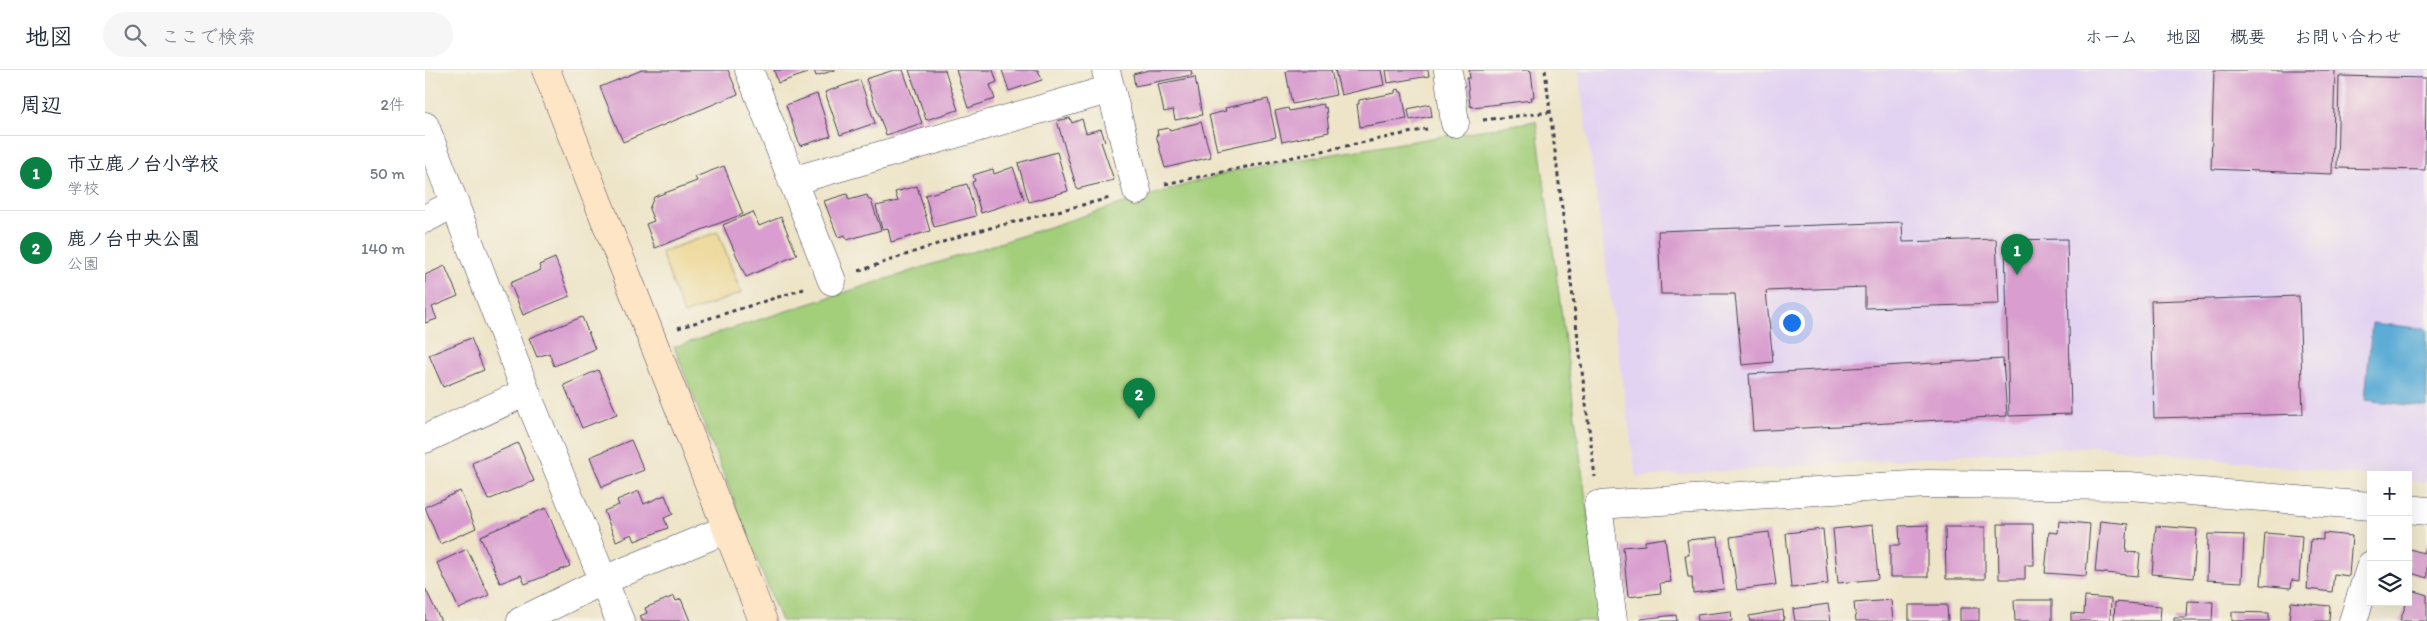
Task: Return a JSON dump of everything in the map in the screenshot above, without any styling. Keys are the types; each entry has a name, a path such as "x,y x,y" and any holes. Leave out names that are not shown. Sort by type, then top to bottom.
{"street":[{"path":"547,70 763,621"},
{"path":"749,70 831,281"},
{"path":"1448,70 1455,123"},
{"path":"792,181 1108,79 1137,191"},
{"path":"425,126 526,392 620,621"},
{"path":"425,219 455,203"},
{"path":"425,439 526,392"},
{"path":"1613,621 1598,505 1927,484 2129,486 2367,506"},
{"path":"2412,509 2427,511"},
{"path":"521,621 603,580 727,529"},
{"path":"2353,621 2367,577"}],"path":[{"path":"1545,70 1598,505"},
{"path":"651,337 831,281 966,234 1137,191 1455,123 1551,112"}],"shaded area":[{"path":"1578,70 2427,70 2427,483 2412,481 2412,471 2367,471 2367,476 2097,446 1636,477"}],"green space":[{"path":"1536,121 1602,621 781,621 674,347 1118,205 1236,170"}],"sand":[{"path":"718,232 741,293 684,314 661,252"}],"water":[{"path":"2372,323 2427,329 2427,407 2365,400"}],"building":[{"path":"642,70 728,70 738,94 623,142 600,87"},
{"path":"774,70 807,70 808,73 778,83"},
{"path":"814,70 835,70 816,76"},
{"path":"894,70 903,70 922,123 886,135 866,79"},
{"path":"909,70 945,70 958,110 926,120"},
{"path":"956,70 993,70 997,82 990,85 995,99 968,108"},
{"path":"1002,70 1038,70 1042,80 1009,91"},
{"path":"1149,70 1191,70 1192,75 1135,86 1133,74"},
{"path":"1288,70 1331,70 1336,95 1292,104 1286,72"},
{"path":"1335,70 1381,70 1384,85 1341,95"},
{"path":"1386,70 1428,70 1429,76 1388,83"},
{"path":"1469,70 1531,71 1534,97 1531,97 1532,100 1470,106 1467,78 1470,78"},
{"path":"2214,70 2335,70 2332,174 2211,169"},
{"path":"2339,76 2426,78 2425,170 2337,168"},
{"path":"1195,77 1202,115 1175,120 1173,110 1164,112 1158,84"},
{"path":"860,80 875,123 840,135 825,92"},
{"path":"1399,89 1402,92 1407,119 1360,127 1357,104 1359,104 1359,100 1395,93 1395,90"},
{"path":"817,94 831,136 800,146 786,105"},
{"path":"1268,99 1276,137 1217,150 1209,115 1226,111 1225,108"},
{"path":"1323,104 1324,108 1326,107 1329,132 1282,142 1275,111 1288,108 1289,111"},
{"path":"1430,104 1432,116 1410,120 1408,109"},
{"path":"1070,118 1072,123 1082,119 1086,133 1101,129 1105,141 1101,142 1114,180 1077,189 1057,121"},
{"path":"1201,122 1211,157 1165,168 1156,135 1158,135 1157,130 1169,128 1170,130"},
{"path":"1057,152 1068,191 1029,202 1018,163"},
{"path":"724,166 743,214 655,248 646,224 654,221 649,209 654,197 697,181 695,177"},
{"path":"1013,167 1024,199 981,213 972,182 975,181 973,175 993,169 994,174"},
{"path":"967,184 976,216 934,227 925,195"},
{"path":"917,186 930,231 891,242 888,228 882,229 876,206 898,201 895,192"},
{"path":"847,194 849,200 867,195 869,200 871,200 881,230 847,240 845,235 838,237 824,201"},
{"path":"753,212 759,226 781,217 797,255 746,277 723,225"},
{"path":"1902,222 1903,242 1996,239 1999,304 1865,308 1865,287 1766,291 1773,362 1742,365 1735,294 1661,294 1658,231"},
{"path":"2067,239 2071,414 2009,416 2005,240"},
{"path":"555,258 570,296 523,315 510,283 541,270 539,265"},
{"path":"445,266 458,296 432,307 437,319 425,323 425,275"},
{"path":"2299,296 2303,414 2154,418 2151,301"},
{"path":"582,317 595,349 554,366 549,353 537,357 529,338"},
{"path":"471,338 484,370 443,387 429,355"},
{"path":"2003,359 2007,416 1753,431 1749,374"},
{"path":"598,370 617,414 582,428 564,385"},
{"path":"631,440 644,470 602,487 590,457"},
{"path":"518,443 534,481 488,500 472,463"},
{"path":"460,491 476,528 440,544 425,507"},
{"path":"639,491 644,504 665,495 673,514 664,518 668,528 635,541 632,534 616,541 604,511 619,505 617,500"},
{"path":"546,508 570,566 525,584 521,575 500,583 480,536"},
{"path":"2059,521 2090,524 2086,576 2045,573 2049,532 2058,533"},
{"path":"2100,521 2128,524 2126,552 2140,553 2138,576 2095,572"},
{"path":"1998,524 2033,524 2034,565 2025,565 2025,579 1999,579"},
{"path":"1873,525 1878,579 1838,583 1833,529"},
{"path":"1928,525 1928,577 1890,577 1890,545 1900,545 1899,526"},
{"path":"2156,526 2197,529 2193,578 2152,574"},
{"path":"1945,527 1985,527 1985,579 1946,579"},
{"path":"1823,529 1828,584 1791,588 1786,533"},
{"path":"1769,532 1776,585 1737,590 1730,537"},
{"path":"2265,533 2302,536 2299,581 2292,580 2291,588 2261,585"},
{"path":"2323,533 2352,536 2349,576 2334,574 2332,592 2307,589 2311,539 2323,540"},
{"path":"2208,534 2244,535 2242,582 2207,580"},
{"path":"1718,537 1724,589 1693,593 1692,577 1688,577 1685,555 1689,555 1687,540"},
{"path":"1665,538 1671,582 1660,583 1661,593 1628,597 1623,547 1645,545 1645,541"},
{"path":"2427,543 2427,578 2412,573 2412,550 2423,553"},
{"path":"467,549 489,595 459,609 437,563"},
{"path":"425,588 441,621 425,621"},
{"path":"2412,590 2427,595 2427,621 2400,621 2405,606 2412,606"},
{"path":"674,596 676,601 681,599 690,621 642,621 640,616 647,613 645,608"},
{"path":"2085,597 2111,599 2110,621 2071,621 2071,613 2084,614"},
{"path":"1891,600 1893,621 1856,621 1854,603"},
{"path":"2014,600 2052,600 2052,621 2015,621"},
{"path":"2188,601 2213,602 2212,621 2174,621 2174,618 2187,618"},
{"path":"2115,602 2161,606 2160,621 2114,621"},
{"path":"2291,602 2330,606 2329,621 2289,621"},
{"path":"1828,604 1831,621 1795,621 1793,609"},
{"path":"1909,605 1947,605 1948,621 1909,621"},
{"path":"1960,608 1979,608 1979,621 1960,621"},
{"path":"1783,610 1784,621 1750,621 1749,616"},
{"path":"1731,611 1732,621 1698,621 1697,615"},
{"path":"2232,612 2269,613 2269,621 2232,621"},
{"path":"1676,615 1677,621 1641,621 1640,619"}],"place":[{"name":"市立鹿ノ台小学校","path":"2017,275"},
{"name":"鹿ノ台中央公園","path":"1139,419"}]}
